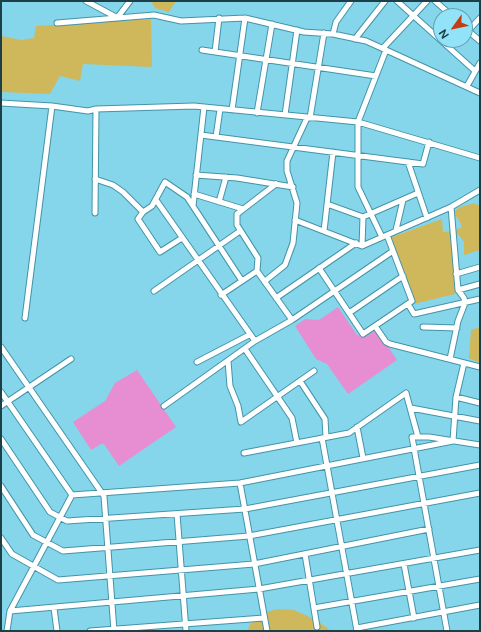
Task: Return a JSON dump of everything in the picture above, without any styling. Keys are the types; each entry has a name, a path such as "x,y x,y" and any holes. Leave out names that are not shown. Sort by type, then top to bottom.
{"street":[{"path":"86,1 117,18"},
{"path":"117,18 130,1"},
{"path":"333,34 336,22 351,1"},
{"path":"355,38 385,1"},
{"path":"397,1 475,71"},
{"path":"382,237 358,187 358,122 385,49 427,1"},
{"path":"435,1 443,8"},
{"path":"57,23 154,15 181,21 219,18 245,18 297,30 324,32 366,41 480,93"},
{"path":"215,52 219,18"},
{"path":"232,110 245,18"},
{"path":"256,113 272,24"},
{"path":"285,115 297,30"},
{"path":"265,281 285,265 293,243 297,203 287,171 288,161 309,118 324,32"},
{"path":"202,50 376,76"},
{"path":"467,86 480,63"},
{"path":"1,103 52,106 88,111 96,109 204,107 358,122 480,158"},
{"path":"25,318 52,106"},
{"path":"193,206 204,107"},
{"path":"95,213 96,109"},
{"path":"216,137 220,109"},
{"path":"201,135 423,164 429,142"},
{"path":"324,231 333,152"},
{"path":"408,162 427,218"},
{"path":"196,175 226,177 293,187"},
{"path":"219,202 226,177"},
{"path":"95,180 113,185 123,192 143,212"},
{"path":"182,238 160,252 138,219 143,212 152,206 165,182 187,196 242,281"},
{"path":"276,184 237,214 237,225 258,258 257,271 292,320"},
{"path":"362,246 451,207 480,190"},
{"path":"327,204 363,217 418,193"},
{"path":"194,194 243,209"},
{"path":"156,200 249,335 255,341"},
{"path":"396,230 403,200"},
{"path":"450,359 457,328 465,303 464,298 458,290 451,207"},
{"path":"362,246 363,217"},
{"path":"295,220 362,246"},
{"path":"154,291 240,231"},
{"path":"319,268 363,334 412,301 387,235"},
{"path":"276,298 356,243"},
{"path":"164,406 255,341 292,320 393,251"},
{"path":"456,274 480,267"},
{"path":"221,295 257,271"},
{"path":"348,313 403,276"},
{"path":"458,290 480,284"},
{"path":"408,304 414,314 480,299"},
{"path":"375,326 386,342 390,344 480,367"},
{"path":"422,327 457,328"},
{"path":"197,362 249,335"},
{"path":"1,347 104,496 114,630"},
{"path":"246,348 292,418 296,443"},
{"path":"1,406 71,359"},
{"path":"228,361 230,386 238,406 241,422 314,371"},
{"path":"454,441 456,397 464,363"},
{"path":"300,381 325,419 324,438 326,466 357,630 480,605"},
{"path":"1,392 72,495"},
{"path":"244,453 349,433 406,393 418,437"},
{"path":"456,397 480,403"},
{"path":"411,408 480,421"},
{"path":"357,427 363,458"},
{"path":"448,631 412,437 480,445"},
{"path":"1,439 50,512 67,521 245,509 480,465"},
{"path":"72,495 240,483 454,441"},
{"path":"240,483 267,631"},
{"path":"1,486 33,535 63,551 249,536 480,493"},
{"path":"7,631 10,611 72,495"},
{"path":"177,514 186,631"},
{"path":"1,538 12,554 58,580 254,564 429,529"},
{"path":"10,611 259,588 480,550"},
{"path":"305,554 317,628"},
{"path":"404,564 414,618"},
{"path":"314,608 480,578"},
{"path":"54,608 57,631"},
{"path":"90,631 264,618"}],"shaded area":[{"path":"151,1 176,1 169,12 155,8"},
{"path":"151,19 152,67 83,64 80,81 60,76 50,94 1,92 1,36 21,40 34,38 36,26"},
{"path":"475,203 480,206 480,250 464,255 464,242 459,235 453,232 455,294 414,304 389,238 442,219 443,232 453,231 462,227 458,218 451,214 460,207"},
{"path":"338,307 357,335 364,337 377,330 397,360 348,394 327,364 316,359 295,326 305,319 319,320"},
{"path":"480,327 480,363 469,358 471,330"},
{"path":"137,370 176,427 119,466 104,444 101,444 91,450 73,422 105,401 115,383"},
{"path":"278,609 294,610 318,621 331,631 248,631 249,626 255,618 266,612"}]}
